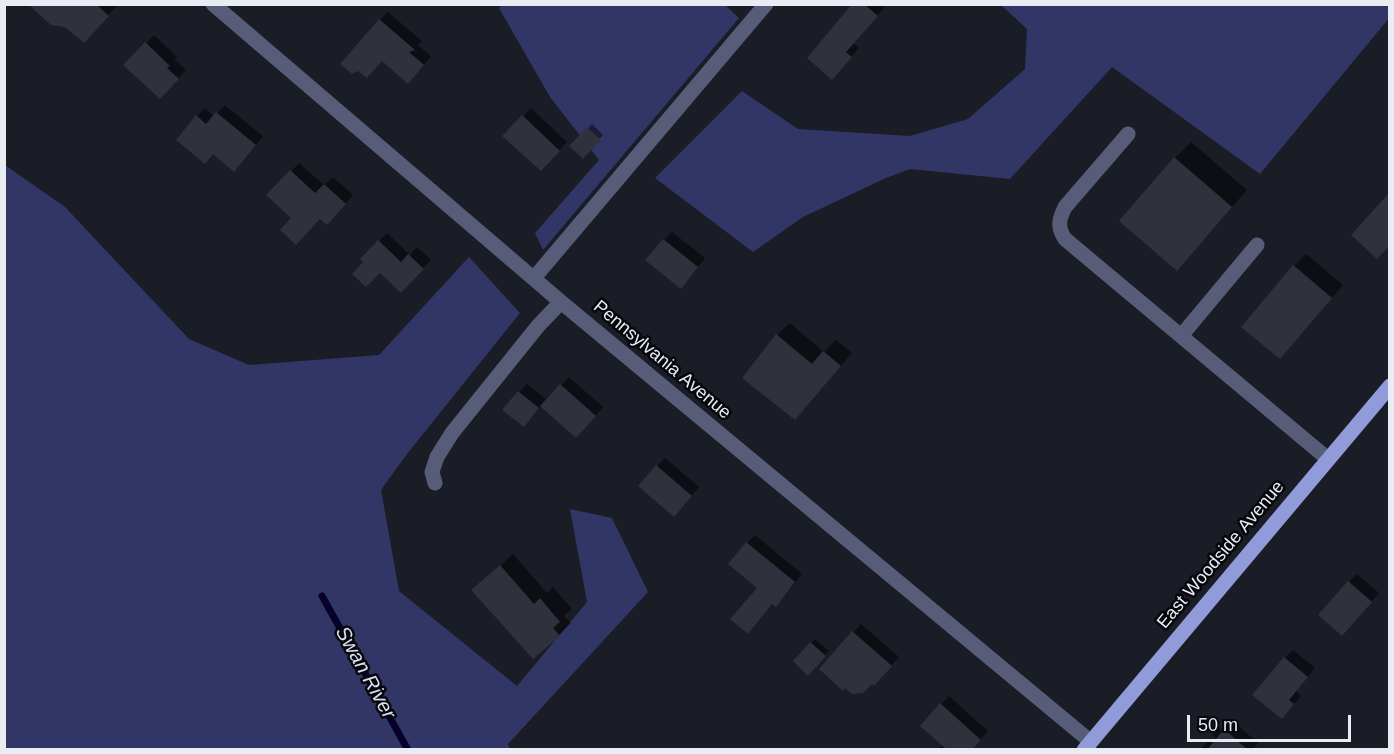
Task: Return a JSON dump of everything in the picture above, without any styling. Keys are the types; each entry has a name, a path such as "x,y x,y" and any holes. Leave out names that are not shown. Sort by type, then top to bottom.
{"main road":[{"name":"East Woodside Avenue","path":"1087,746 1389,386"}],"street":[{"name":"Pennsylvania Avenue","path":"213,4 561,302 1087,746"},
{"path":"534,278 766,4"},
{"path":"1128,134 1065,207 1059,225 1065,239 1328,459"},
{"path":"1181,336 1257,245"},
{"path":"435,483 432,472 437,457 452,433 538,326 561,302"}],"shaded area":[{"path":"503,4 724,4 739,18 543,250 535,233 599,160 550,97 499,8"},
{"path":"1389,4 1390,17 1260,174 1112,67 1010,179 910,169 803,217 753,252 655,178 742,91 798,129 910,136 968,119 1025,69 1027,29 1001,5"},
{"path":"5,165 65,207 189,339 249,365 379,355 469,257 520,313 381,490 399,591 517,686 587,602 570,509 612,518 648,592 508,744 510,749 5,749"}],"building":[{"path":"28,4 96,4 109,16 84,43 65,27 51,25"},
{"path":"852,4 864,4 878,16 846,52 852,57 832,80 807,58"},
{"path":"379,19 415,50 409,52 424,65 408,84 382,61 367,78 358,71 352,74 340,64"},
{"path":"145,42 170,66 167,68 179,79 160,99 123,65"},
{"path":"216,112 256,145 234,172 213,154 205,164 176,140 196,115 206,124"},
{"path":"522,115 560,151 541,171 502,136"},
{"path":"587,127 601,140 583,159 569,146"},
{"path":"1174,157 1232,207 1177,271 1119,221"},
{"path":"290,170 315,193 324,184 346,204 327,225 320,219 296,245 280,230 291,218 266,195"},
{"path":"1389,193 1389,246 1377,259 1351,235"},
{"path":"663,239 698,267 681,289 645,260"},
{"path":"378,240 401,262 408,254 424,269 401,293 380,273 366,287 352,274 363,262 360,259"},
{"path":"1293,265 1332,298 1280,359 1241,327"},
{"path":"776,334 812,364 823,351 841,366 795,420 742,378"},
{"path":"560,384 596,416 576,438 540,406"},
{"path":"518,391 539,408 524,427 502,410"},
{"path":"656,465 692,496 674,517 638,486"},
{"path":"746,542 795,582 776,607 772,604 748,634 730,619 757,588 728,564"},
{"path":"500,565 534,604 540,598 560,622 553,628 560,636 533,659 471,590"},
{"path":"1348,581 1372,602 1342,636 1318,615"},
{"path":"852,631 892,666 874,686 872,684 863,693 852,694 845,688 843,691 819,669"},
{"path":"810,642 826,656 808,676 793,661"},
{"path":"1284,657 1308,677 1289,700 1294,704 1282,719 1252,695"},
{"path":"940,703 981,740 972,750 947,750 920,726"},
{"path":"1224,729 1248,750 1207,750"}],"waterway":[{"name":"Swan River","path":"322,596 408,750"}]}
